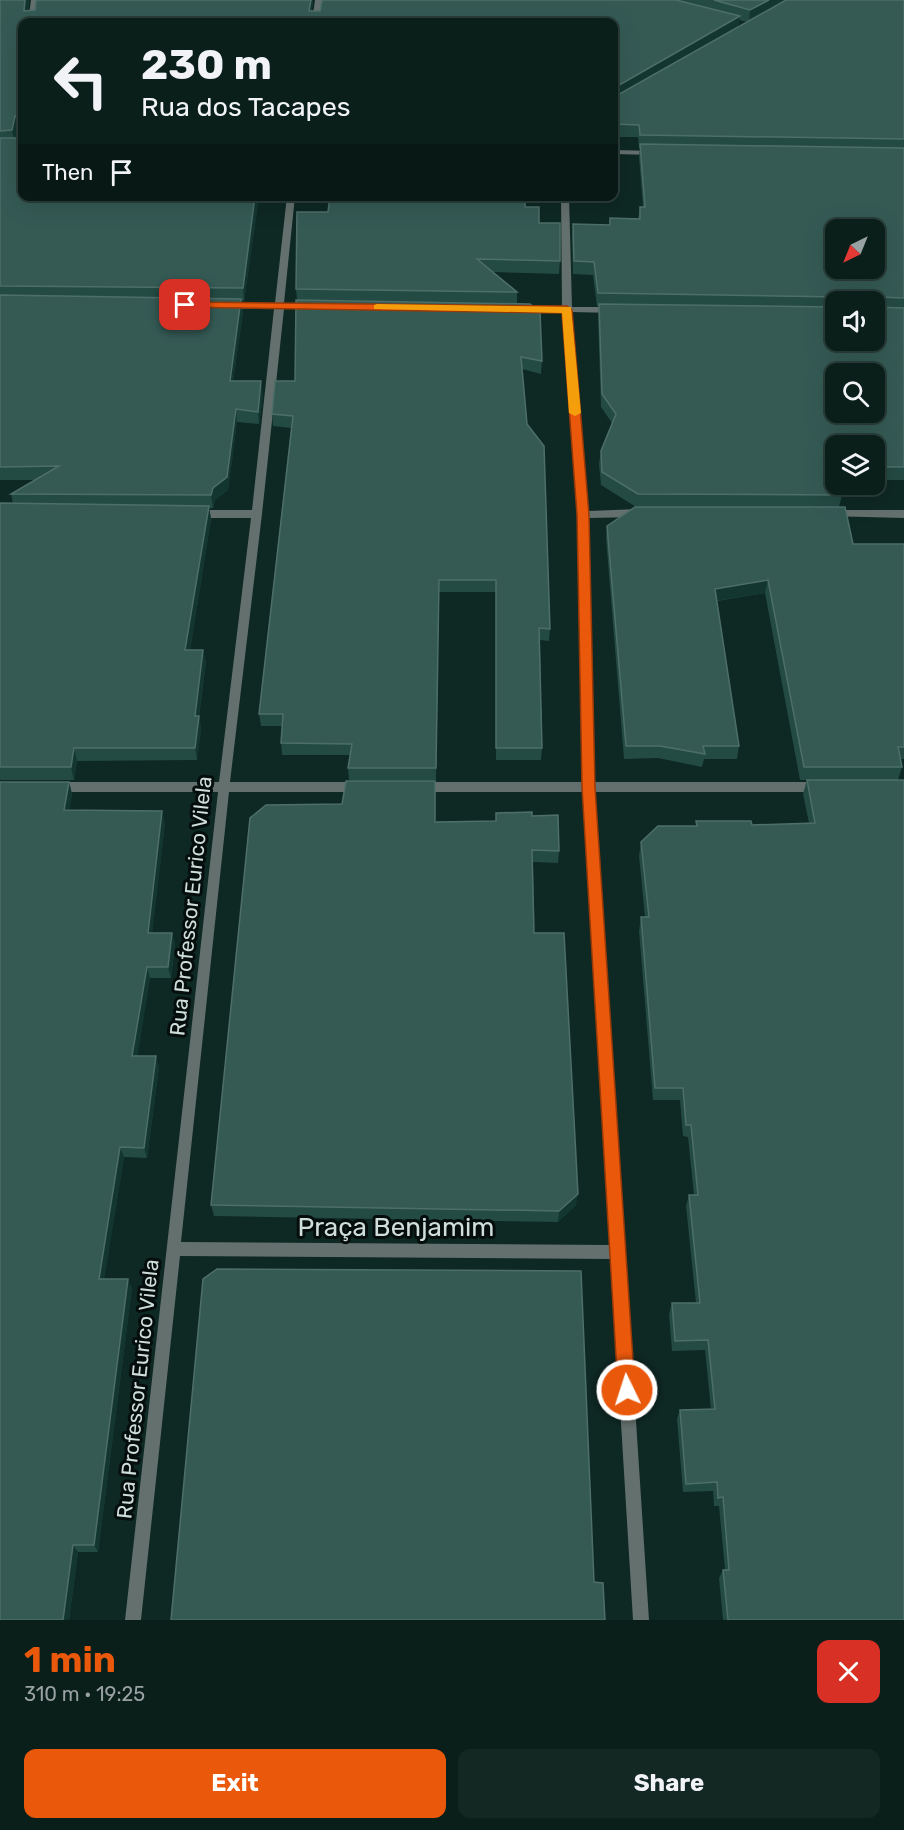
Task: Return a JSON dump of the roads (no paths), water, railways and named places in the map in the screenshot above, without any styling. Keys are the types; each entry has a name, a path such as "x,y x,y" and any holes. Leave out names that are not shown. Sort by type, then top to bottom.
{"street":[{"path":"33,18 35,0"},
{"path":"317,18 319,0"},
{"path":"618,152 660,153"},
{"name":"Rua Professor Eurico Vilela","path":"134,1620 173,1249 290,201"},
{"path":"565,201 567,310 583,515 589,787 641,1620"},
{"path":"220,305 324,307"},
{"path":"509,309 625,311"},
{"path":"583,515 655,513"},
{"path":"187,514 257,514"},
{"path":"821,514 904,514"},
{"path":"47,787 377,787"},
{"path":"412,787 834,787"},
{"name":"Praça Benjamim","path":"173,1249 618,1252"}]}
